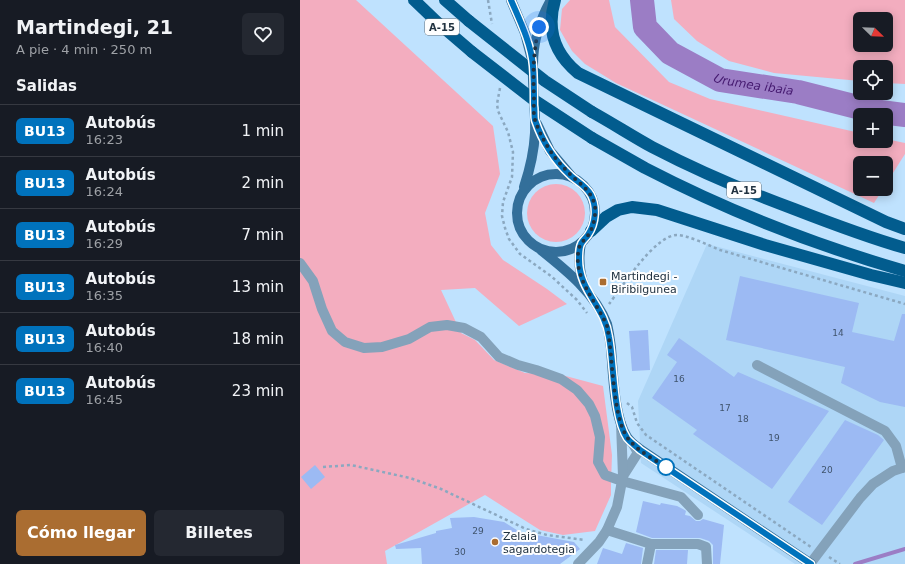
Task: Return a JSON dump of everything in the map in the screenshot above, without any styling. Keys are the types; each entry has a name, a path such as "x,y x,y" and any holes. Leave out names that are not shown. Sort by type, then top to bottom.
{"highway":[{"name":"A-15","path":"414,0 472,52 534,100 592,138 644,167 740,213 816,242 905,272"},
{"name":"A-15","path":"445,0 469,21 546,81 592,112 652,146 749,192 880,241 905,248"},
{"path":"555,0 551,18 553,38 563,58 578,73 879,218 905,229"},
{"path":"591,231 606,217 618,210 632,207 658,210 765,245 905,283"}],"main road":[{"path":"511,0 525,33 533,64"},
{"path":"550,0 539,27 535,45 533,64 535,118 533,156 523,191 518,202 516,213 518,225 523,236 566,271 589,294"},
{"path":"535,118 550,151 573,177 583,184 590,194 594,206 595,219 591,231 581,243 572,249 562,252 541,250"},
{"path":"523,191 531,182 540,176 562,174 573,177"},
{"path":"581,243 579,269 583,282 602,314 607,326 620,423 627,438 648,455 810,564"}],"street":[{"path":"300,263 313,281 322,309 332,331 345,342 364,348 382,347 409,339 430,327 447,325 464,328 481,337 499,357 561,379 577,390 589,404 595,416 600,437 598,462 605,475 681,497 698,515"},
{"path":"758,365 886,431 896,446 904,467 893,471 873,484 860,498 810,564"},
{"path":"578,564 599,542 607,530 617,507 622,479 620,423"},
{"path":"622,479 635,457 637,450 633,444"},
{"path":"635,457 641,454 648,455"},
{"path":"607,530 651,544 698,544 706,547 707,564"},
{"path":"647,564 651,544"}],"path":[{"path":"488,0 493,28"},
{"path":"500,87 497,104 498,111 508,132 513,152 512,177 503,202 502,216 504,228 509,239 520,254 551,276 577,300 591,318"},
{"path":"602,314 631,273 648,254 664,239 677,235 720,250 905,304"},
{"path":"634,415 637,423 646,435 655,442 819,552 840,564"},
{"path":"323,467 351,466 410,478 441,489 526,529 548,535 599,542"}],"shaded area":[{"path":"300,0 356,0 493,126 500,174 485,213 491,245 503,260 567,304 519,326 475,288 441,290 461,333 475,340 494,360 525,373 562,375 603,386 612,455 611,495 595,531 563,535 540,530 485,495 385,551 387,564 300,564"},
{"path":"570,0 609,0 615,27 669,82 710,99 853,131 853,148 893,148 893,140 905,143 905,154 893,173 893,156 853,156 853,193 616,83 585,64 572,51 560,30 562,9"},
{"path":"671,0 905,0 905,84 893,83 893,60 853,60 853,80 774,73 729,61 697,41 674,19"},
{"path":"550,184 562,184 577,192 585,207 585,219 577,234 562,242 550,242 535,234 527,219 527,207 535,192"},
{"path":"859,196 878,196 874,203"},
{"path":"707,244 905,296 905,564 795,564 641,463 638,401"}],"building":[{"path":"740,276 859,303 852,332 894,341 902,314 905,314 905,407 880,402 841,383 845,367 726,340"},
{"path":"648,330 650,370 632,371 629,331"},
{"path":"679,338 734,377 738,372 829,411 772,489 693,434 697,430 652,398 677,362 667,355"},
{"path":"845,420 878,435 884,440 822,525 788,502"},
{"path":"315,465 325,477 311,489 301,477"},
{"path":"643,501 660,505 661,503 677,506 686,511 685,515 690,516 696,521 703,519 724,525 720,564 713,564 713,545 709,541 700,538 652,538 636,532"},
{"path":"474,517 504,522 520,532 574,542 580,549 560,564 422,564 421,548 396,549 395,545 436,533 436,531 452,528 450,518"},
{"path":"626,543 643,548 641,564 597,564 603,548 622,554"},
{"path":"656,550 688,550 687,564 654,564"}],"waterway":[{"name":"Urumea ibaia","path":"642,0 645,27 670,53 720,80 798,92 873,111 905,115"},
{"path":"855,564 905,549"}],"bus line":[{"name":"BU13","path":"511,0 525,33 533,64 535,118 539,130 550,151 564,169 583,184 590,194 594,206 595,219 591,231 581,243 579,269 585,287 602,314 607,326 616,397 620,423 623,431 627,438 640,450 811,564"}],"place":[{"name":"Martindegi - Biribilgunea","path":"603,282"},
{"name":"Zelaia sagardotegia","path":"495,542"}],"route":[{"path":"539,27 533,64 535,118 539,130 550,151 564,169 583,184 590,194 594,206 595,219 591,231 581,243 579,269 585,287 602,314 607,326 620,423 627,438 633,444 666,467"}]}
